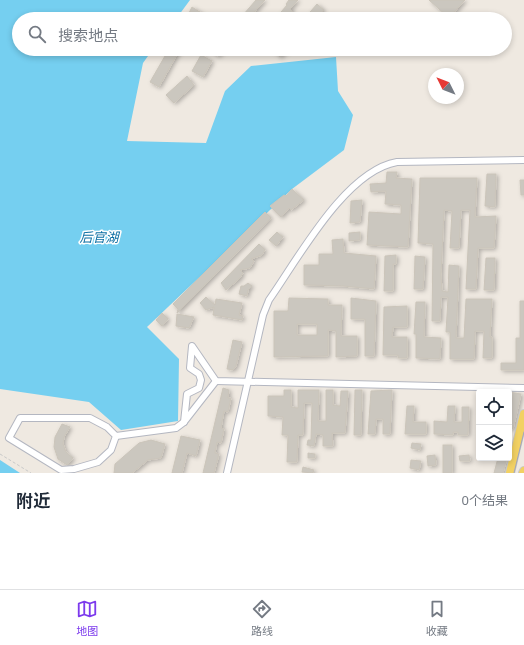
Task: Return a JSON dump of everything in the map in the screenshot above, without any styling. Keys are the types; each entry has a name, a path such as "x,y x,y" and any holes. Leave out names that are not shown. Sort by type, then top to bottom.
{"main road":[{"path":"510,473 524,414"}],"street":[{"path":"227,473 262,315 269,300 334,206 356,184 385,164 397,162 524,160"},
{"path":"184,422 188,394 199,388 201,380 199,374 190,368 192,346 216,381"},
{"path":"216,381 524,388"},
{"path":"116,436 176,428 184,422 216,381"},
{"path":"20,418 90,418 107,426 116,436 111,450 98,462 74,469 61,470 9,438 20,418"}],"path":[{"path":"0,454 31,473"}],"water":[{"name":"后官湖","path":"0,0 190,0 181,12 12,12 12,56 148,56 143,63 127,141 206,143 225,91 251,66 336,57 338,91 353,115 344,150 292,189 147,327 179,359 178,421 121,430 89,402 0,389"},
{"path":"0,460 20,473 0,473"}],"building":[{"path":"256,0 265,0 254,12 246,12"},
{"path":"289,0 298,0 290,9 293,12 281,12 287,5 286,4"},
{"path":"429,0 465,0 454,12 442,12"},
{"path":"317,4 324,10 322,12 310,12"},
{"path":"192,7 200,12 190,12"},
{"path":"165,56 176,56 159,87 150,82"},
{"path":"200,56 212,61 203,77 192,71"},
{"path":"187,76 194,85 174,103 166,95"},
{"path":"387,172 397,172 396,178 412,179 408,247 367,245 369,212 401,214 401,205 385,204 386,191 371,192 370,184 386,183"},
{"path":"487,174 496,174 495,207 485,206"},
{"path":"420,178 477,178 475,217 496,216 494,248 478,248 476,289 466,289 470,210 461,210 459,248 450,248 452,211 444,210 441,275 442,291 448,292 449,265 459,266 456,338 464,338 466,299 492,299 490,337 492,337 492,358 483,358 484,331 475,331 474,359 450,359 450,332 446,332 448,297 441,297 440,321 432,321 433,244 418,243"},
{"path":"520,180 524,180 524,195 521,195"},
{"path":"292,189 304,200 291,210 289,208 281,217 270,206 284,195 286,196"},
{"path":"362,200 360,222 350,223 351,201"},
{"path":"265,212 271,218 177,313 178,309 173,304"},
{"path":"277,232 283,237 276,246 269,240"},
{"path":"360,232 360,240 349,241 349,233"},
{"path":"343,239 344,253 376,256 374,289 343,286 304,285 304,265 319,265 319,254 333,254 332,240"},
{"path":"259,244 265,250 262,255 251,259 254,261 250,268 240,270 243,273 240,278 226,290 221,283"},
{"path":"396,255 396,264 393,264 393,291 384,291 385,256"},
{"path":"415,256 425,257 423,289 414,289"},
{"path":"486,258 495,258 494,290 484,290"},
{"path":"248,283 252,286 248,290 247,296 239,294 241,286"},
{"path":"206,297 215,305 216,299 242,303 239,315 243,316 242,320 213,315 214,307 206,310 200,303"},
{"path":"289,298 328,299 328,305 342,305 341,336 357,336 357,356 336,357 336,331 328,330 328,356 274,357 274,311 288,311","holes":["297,324 317,324 317,335 297,335"]},
{"path":"351,298 376,301 374,356 365,356 365,319 351,319"},
{"path":"520,301 524,301 524,370 501,370 501,363 516,363 516,338 520,338"},
{"path":"416,302 425,302 424,337 441,338 440,359 416,358 416,334 414,334"},
{"path":"407,306 407,327 393,327 392,337 407,337 407,358 398,358 398,355 383,355 384,307"},
{"path":"162,313 168,319 162,326 156,320"},
{"path":"177,314 194,317 189,328 176,326"},
{"path":"233,340 242,342 236,366 233,370 227,369"},
{"path":"223,388 229,390 228,398 231,398 228,412 224,411 221,428 224,429 221,443 217,442 215,453 219,454 214,473 203,473"},
{"path":"284,390 291,390 291,407 298,408 298,390 319,390 318,421 326,421 326,390 333,390 333,405 340,406 341,391 348,391 345,433 332,433 333,446 323,446 323,435 316,434 314,446 307,445 308,440 311,440 312,403 304,403 303,435 298,435 297,462 287,462 288,435 282,435 283,417 268,416 268,396 284,396"},
{"path":"355,390 362,390 361,435 354,435"},
{"path":"392,390 390,434 383,434 383,419 376,419 375,434 368,434 371,391"},
{"path":"512,392 521,394 512,429"},
{"path":"407,406 414,406 413,422 426,422 426,434 405,434"},
{"path":"448,406 455,406 454,422 462,422 462,407 469,407 468,435 458,435 458,432 453,432 453,435 434,434 434,421 447,422"},
{"path":"62,424 70,427 64,437 63,444 66,452 73,458 67,465 58,459 54,447 55,437"},
{"path":"181,436 200,440 196,456 187,453 182,473 172,473"},
{"path":"151,440 165,444 161,458 148,460 132,473 114,473 115,464 139,443"},
{"path":"412,443 421,444 420,450 411,448"},
{"path":"443,445 452,445 452,473 443,473"},
{"path":"308,453 315,454 315,458 308,458"},
{"path":"435,455 436,465 428,466 427,456"},
{"path":"469,455 470,461 460,461 459,456"},
{"path":"411,460 421,461 419,470 410,468"},
{"path":"497,461 506,461 503,473 494,473"},
{"path":"303,467 314,470 313,473 302,472"}],"tram line":[{"path":"514,473 524,432"}]}
